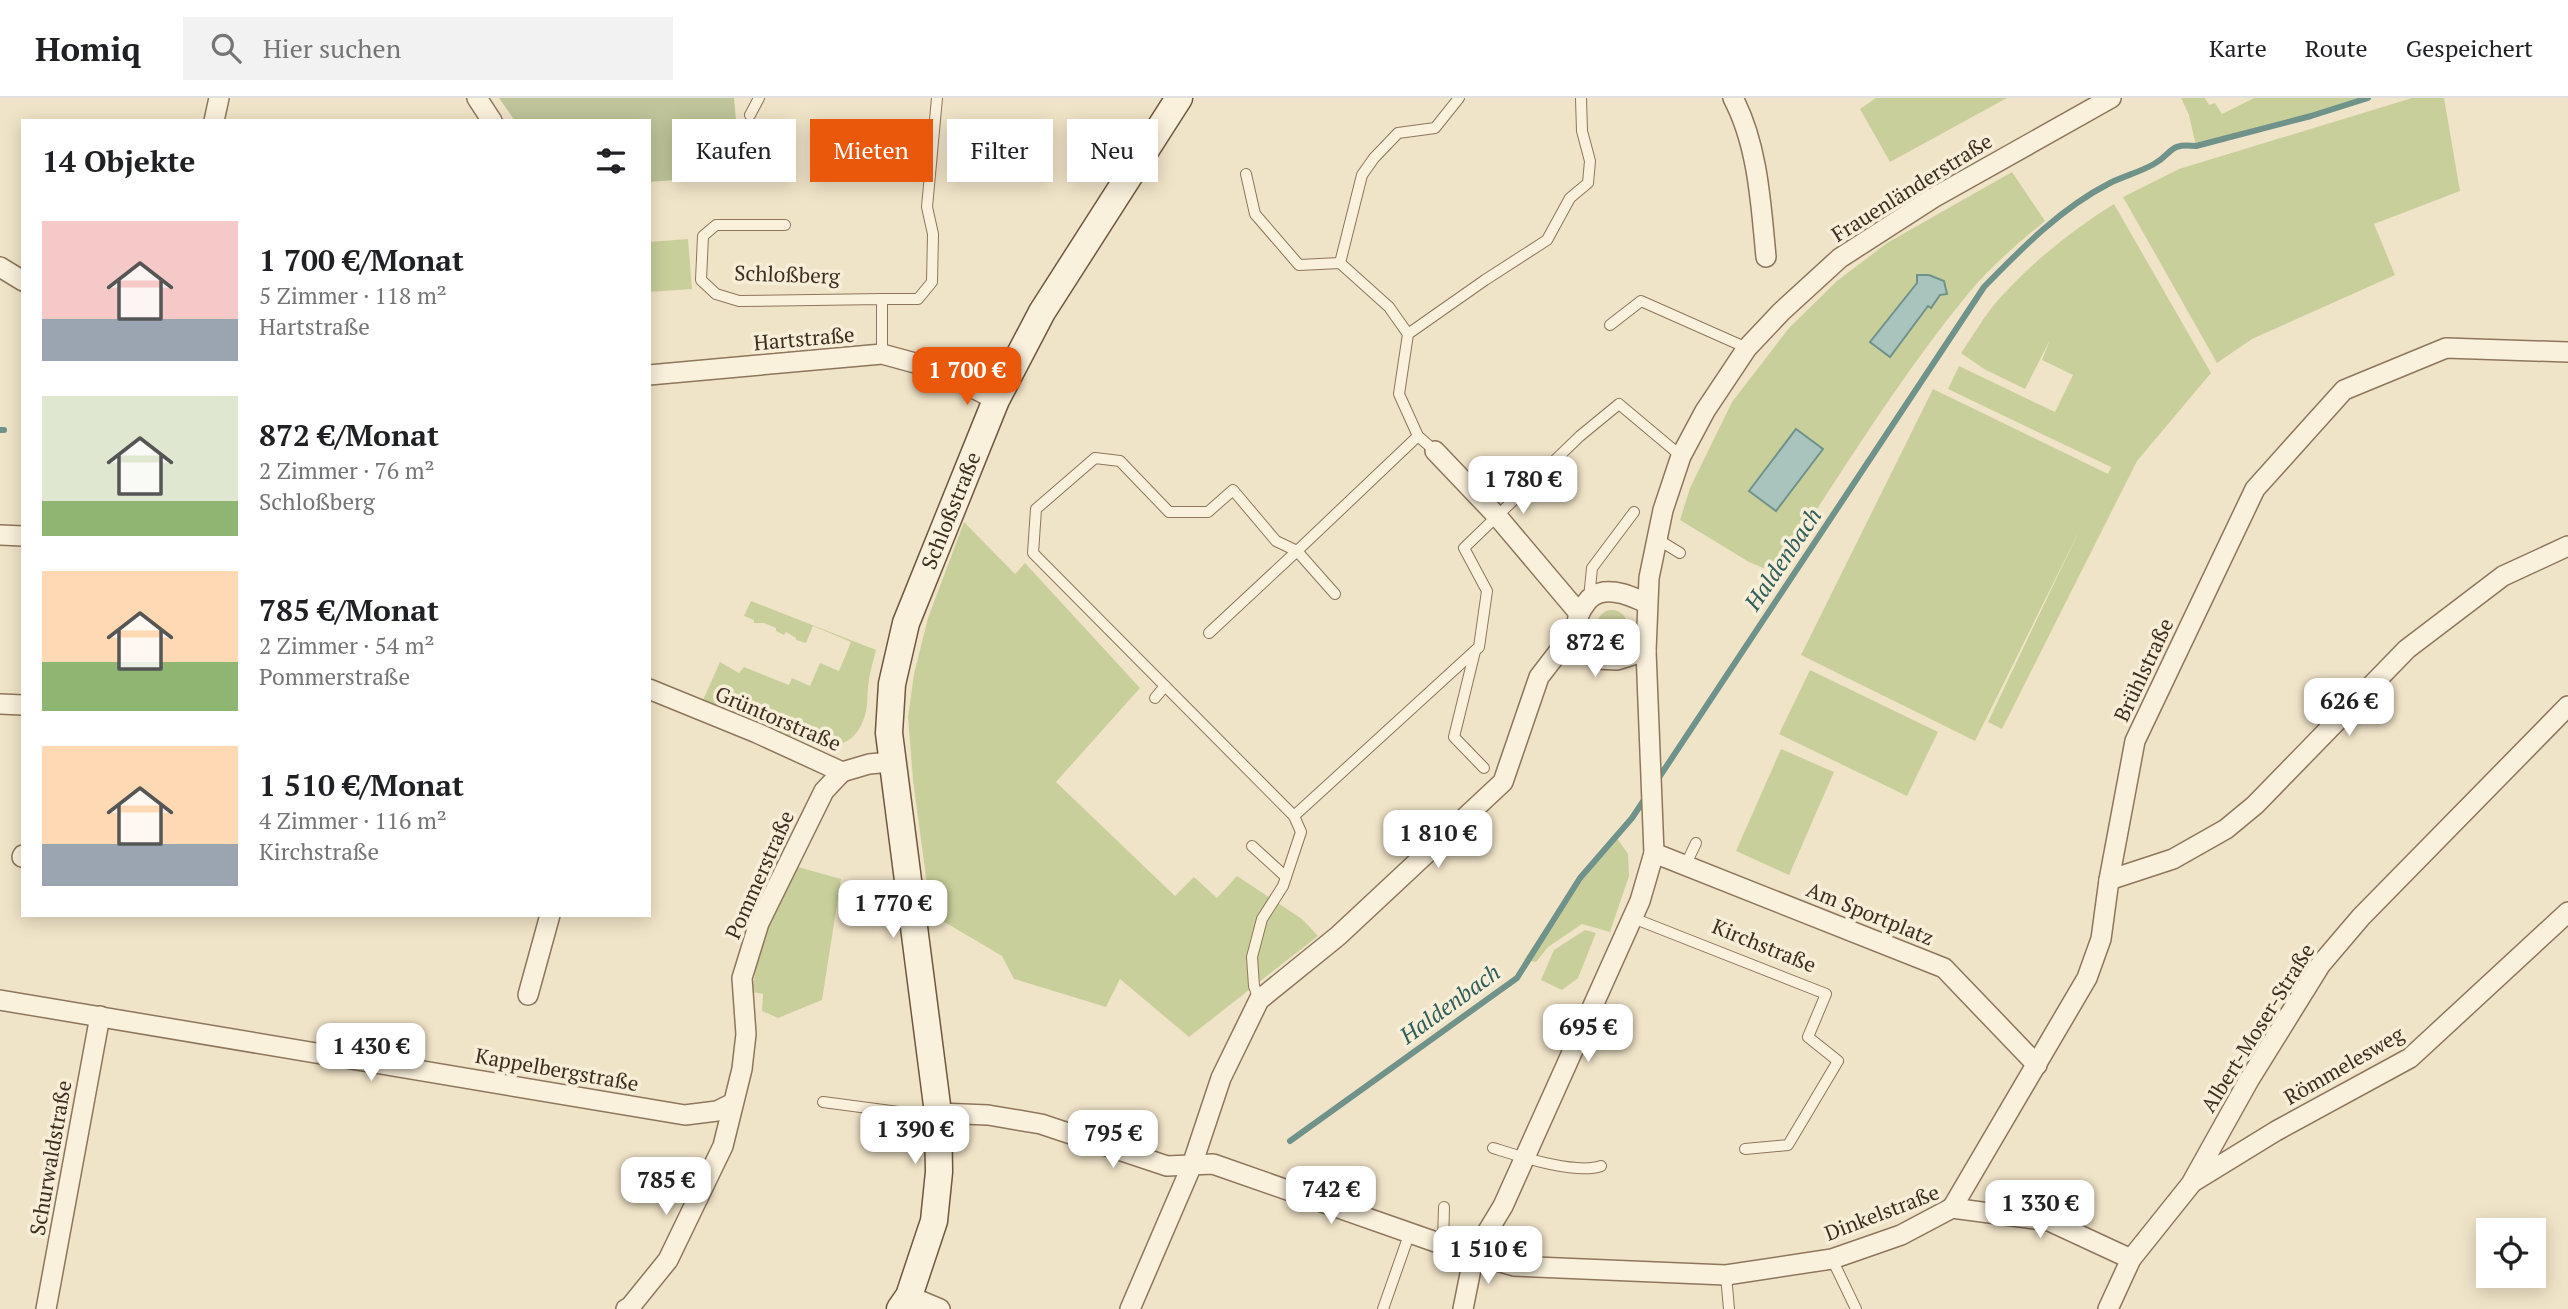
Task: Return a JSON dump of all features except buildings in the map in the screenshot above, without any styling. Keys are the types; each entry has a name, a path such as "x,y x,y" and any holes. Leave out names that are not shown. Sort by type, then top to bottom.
{"main road":[{"name":"Schloßstraße","path":"904,1303 934,1222 939,1172 938,1113 891,762 890,702 906,623 996,400 1042,312 1179,98"}],"street":[{"path":"214,119 219,98"},
{"path":"477,98 491,119"},
{"path":"1733,98 1741,112 1757,175 1766,257"},
{"name":"Frauenländerstraße","path":"1646,651 1651,558 1681,456 1705,411 1747,348 1781,312 1840,258 1933,198 2111,98"},
{"path":"0,267 21,280"},
{"name":"Brühlstraße","path":"1952,1208 2087,978 2101,939 2109,880 2135,741 2255,489 2344,390 2446,348 2568,352"},
{"name":"Hartstraße","path":"651,375 882,354 937,369 996,400"},
{"path":"1435,451 1497,516 1581,613 1584,646 1597,659 1617,660 1646,651 1653,819 1654,853 1640,901 1525,1158 1491,1227 1474,1254 1463,1309"},
{"path":"0,535 21,536"},
{"path":"2109,880 2173,859 2226,829 2255,805 2407,649 2503,576 2568,546"},
{"path":"1130,1309 1192,1165 1221,1078 1259,1000 1338,936 1503,782 1539,677 1581,613 1603,592 1622,593 1647,603"},
{"name":"Grüntorstraße","path":"651,690 757,733 842,772 869,764 891,762"},
{"path":"0,704 21,705"},
{"name":"Albert-Moser-Straße","path":"2108,1309 2131,1259 2191,1184 2249,1080 2321,964 2361,917 2568,706"},
{"name":"Pommerstraße","path":"626,1309 668,1260 723,1146 742,1069 746,1034 741,978 759,923 824,791 842,772"},
{"name":"Am Sportplatz","path":"1654,853 1944,968 2037,1065"},
{"name":"Römmelesweg","path":"2191,1184 2276,1131 2410,1058 2568,912"},
{"path":"528,996 549,917"},
{"name":"Kappelbergstraße","path":"0,1000 685,1115 717,1111 733,1103"},
{"name":"Schurwaldstraße","path":"46,1309 100,1016"},
{"name":"Dinkelstraße","path":"938,1113 988,1115 1041,1124 1167,1166 1213,1164 1514,1266 1726,1275 1832,1259 1901,1235 1952,1208 2049,1221 2131,1259"},
{"path":"904,1303 940,1309"}],"lane":[{"path":"750,115 759,98"},
{"name":"Schloßberg","path":"785,225 716,225 703,236 701,280 716,294 739,300 918,299 932,282 933,234 926,206 937,98"},
{"path":"1340,263 1362,175 1374,158 1398,133 1435,128 1459,98"},
{"path":"1408,334 1485,279 1547,240 1570,198 1588,183 1590,161 1581,131 1581,98"},
{"path":"1246,174 1255,214 1298,265 1340,263 1389,307 1408,334 1399,394 1418,436 1435,451"},
{"path":"881,299 882,354"},
{"path":"1610,325 1641,301 1747,348"},
{"path":"1294,816 1479,648 1487,591 1465,548 1580,436 1619,404 1681,456"},
{"path":"1209,633 1418,436"},
{"path":"1259,1000 1254,986 1252,957 1262,919 1286,877 1301,832 1294,816 1033,553 1036,509 1095,458 1120,461 1168,512 1208,512 1233,490 1276,541 1297,551 1335,594"},
{"path":"1581,613 1592,568 1634,512"},
{"path":"1656,539 1680,553"},
{"path":"1475,651 1454,737 1484,768"},
{"path":"1155,698 1165,686"},
{"path":"1685,866 1696,843"},
{"path":"1252,846 1286,877"},
{"name":"Kirchstraße","path":"1633,918 1826,995 1808,1037 1838,1061 1788,1144 1745,1149"},
{"path":"823,1102 906,1113 938,1113"},
{"path":"1493,1149 1525,1158 1588,1168 1601,1166"},
{"path":"1443,1244 1444,1207"},
{"path":"1383,1309 1410,1232"},
{"path":"1832,1259 1856,1309"},
{"path":"1726,1275 1729,1309"}],"green space":[{"path":"499,98 734,98 736,119 672,119 672,180 651,182 651,119 514,119"},
{"path":"1876,98 2007,98 1890,162 1860,109"},
{"path":"2181,98 2205,98 2209,105 2215,103 2222,114 2254,98 2368,98 2196,146 2189,115"},
{"path":"2412,98 2444,98 2460,191 2374,224 2395,275 2252,339 2217,363 2123,197 2179,169"},
{"path":"2012,172 2045,221 1985,275 1941,328 1775,573 1749,562 1680,520 1690,488 1732,402 1789,328 1837,281 1887,243"},
{"path":"2114,204 2211,373 2137,461 2002,729 1988,722 2081,527 1975,741 1801,655 1933,389 2108,474 2111,467 1948,389 1959,366 2055,412 2073,375 2042,360 2050,340 2025,389 1984,369 1961,353 1993,306 2024,273 2067,236"},
{"path":"688,239 692,289 651,292 651,242"},
{"path":"964,522 1015,574 1025,563 1140,688 1056,782 1175,896 1194,877 1217,898 1237,876 1302,919 1318,936 1189,1037 1120,979 1106,1007 1014,979 1002,956 931,914 913,780 908,717 914,674 928,618"},
{"path":"751,601 876,650 869,678 865,715 858,731 848,740 836,745 808,742 766,727 772,714 725,694 719,708 703,700 720,662 739,673 744,667 789,685 792,678 810,686 820,663 839,671 851,642 813,626 806,643 796,640 786,632 784,635 764,623 754,623 754,620 744,616"},
{"path":"1612,610 1623,614 1627,625 1623,636 1612,640 1601,636 1597,625 1601,614"},
{"path":"1810,670 1938,732 1907,796 1779,734"},
{"path":"1781,749 1834,772 1789,875 1736,851"},
{"path":"1614,834 1628,854 1629,876 1610,932 1582,924 1548,947 1536,962 1524,960 1565,898"},
{"path":"798,867 841,879 822,1000 778,1018 762,1011 763,994 752,992 758,955 769,925"},
{"path":"1585,930 1596,933 1578,978 1562,990 1541,980 1554,950"}],"water":[{"path":"1917,275 1929,275 1944,281 1947,294 1940,295 1931,308 1928,306 1890,357 1870,342 1917,283"},
{"path":"1796,429 1823,449 1776,511 1749,491"}],"waterway":[{"name":"Haldenbach","path":"1656,782 1984,287 2028,244 2075,204 2110,183 2154,164 2175,147 2196,146 2368,98"},
{"name":"Haldenbach","path":"1290,1141 1517,978 1580,878 1632,818 1646,797"}]}
